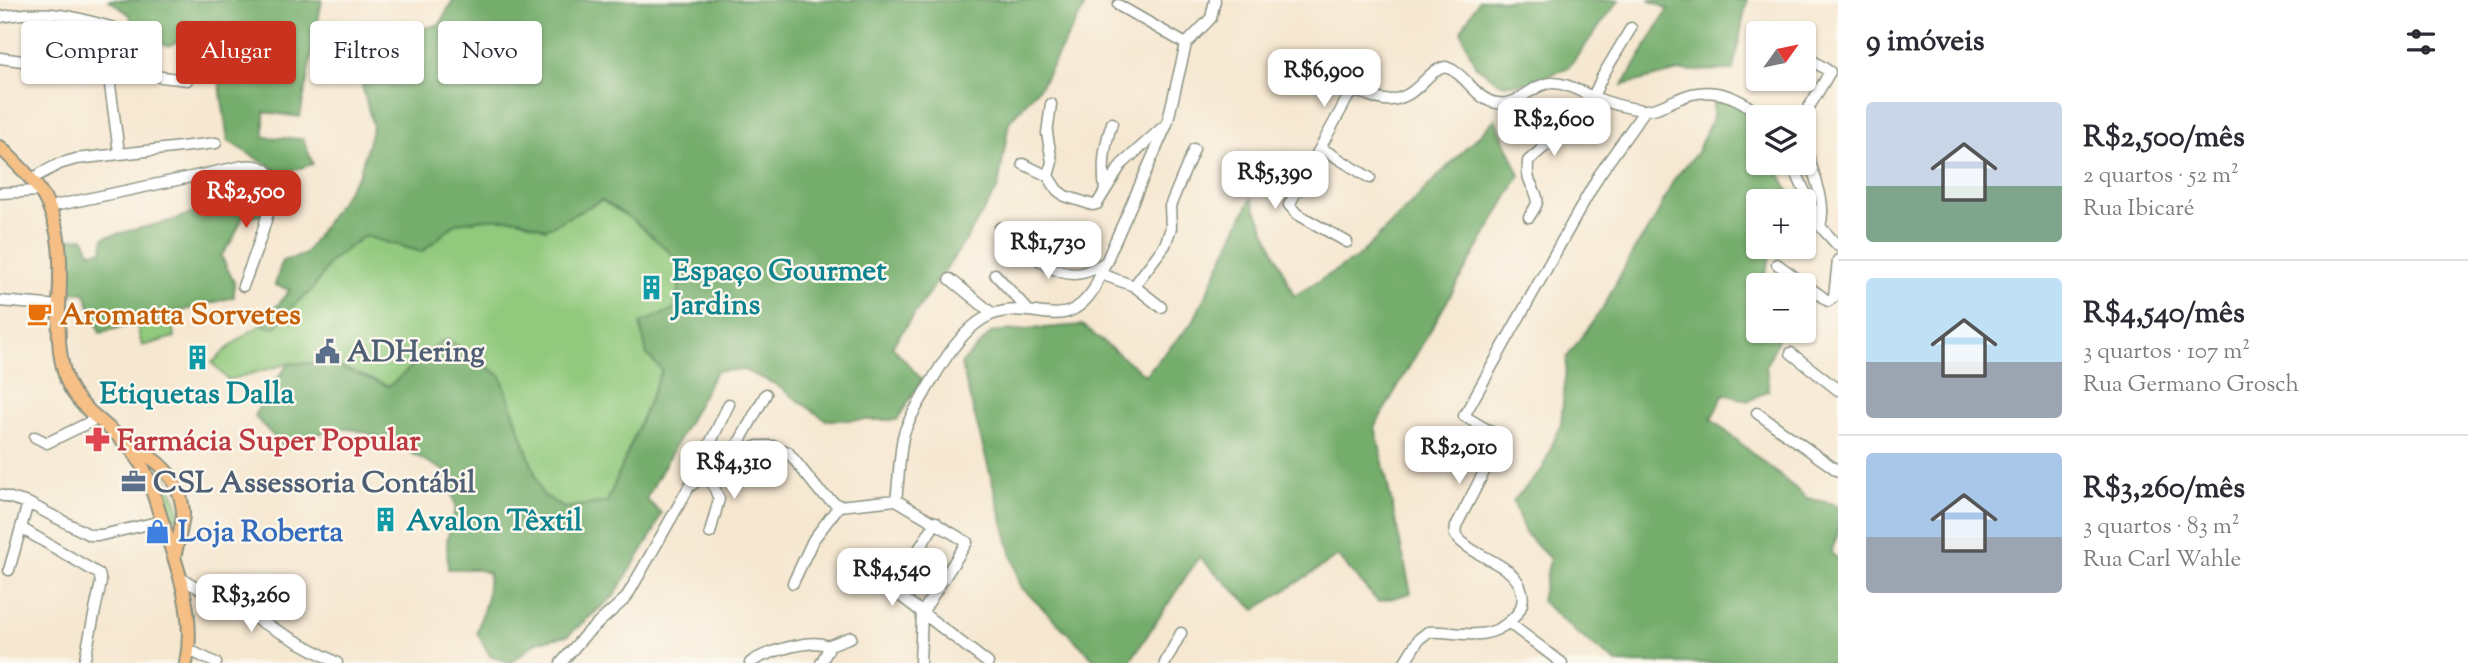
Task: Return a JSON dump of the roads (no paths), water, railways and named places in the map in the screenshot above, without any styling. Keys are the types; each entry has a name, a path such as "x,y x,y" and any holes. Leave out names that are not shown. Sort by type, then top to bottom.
{"main road":[{"path":"0,147 31,179 49,207 60,241 59,306 66,378 76,396 129,447 148,479 180,578 188,614 188,657"},
{"path":"129,447 150,455 166,470 180,499 183,512 175,558"},
{"path":"148,479 157,469 166,470"},
{"path":"162,522 180,523"}],"street":[{"path":"896,500 903,434 945,358 964,336 993,314 1027,309 1050,315 1076,310 1086,302 1108,261 1167,124 1186,44 1211,18 1215,0"},
{"path":"1118,5 1186,44"},
{"path":"0,16 54,13 86,21"},
{"path":"1529,217 1538,205 1538,197 1528,178 1528,161 1550,142 1564,137 1576,127 1631,28"},
{"path":"0,58 21,61"},
{"path":"1811,105 1834,70 1816,61"},
{"path":"1347,242 1297,214 1289,205 1348,97 1354,92 1362,92 1379,101 1396,99 1414,91 1438,68 1446,67 1455,70 1480,96 1502,104 1520,99 1544,83 1555,82 1592,97 1645,110 1662,106 1690,93 1714,91 1746,106"},
{"path":"110,84 119,152"},
{"path":"1048,176 1052,162 1047,133 1051,104"},
{"path":"1404,663 1419,639 1427,632 1478,636 1493,632 1509,623 1522,606 1523,594 1518,580 1508,571 1462,544 1455,535 1456,526 1500,441 1495,434 1464,416 1599,175 1645,110"},
{"path":"1105,191 1102,164 1104,146 1112,122"},
{"path":"1023,164 1048,176 1065,197 1088,205 1097,204 1121,166 1167,124"},
{"path":"31,179 59,164 76,159 119,152 216,144"},
{"path":"1134,286 1165,245 1171,228 1170,206 1194,149"},
{"path":"1321,149 1370,178"},
{"path":"49,207 243,166 264,168 270,175 272,184 268,214 243,286"},
{"path":"1797,175 1820,226 1838,246"},
{"path":"1813,175 1824,207 1820,226"},
{"path":"0,193 40,191"},
{"path":"1000,228 1044,262 1063,272 1083,272 1108,261"},
{"path":"1777,264 1828,301 1834,297 1838,260"},
{"path":"995,274 1027,309"},
{"path":"1101,274 1134,286 1161,307"},
{"path":"950,279 993,314"},
{"path":"0,301 59,306"},
{"path":"1791,353 1838,390"},
{"path":"732,455 766,394"},
{"path":"561,663 585,635 626,598 689,487 729,404"},
{"path":"1757,413 1838,471"},
{"path":"35,437 47,443 98,418"},
{"path":"689,487 732,455 758,446 773,446 788,452 820,492 839,506 896,500 967,542 922,613 920,663"},
{"path":"708,473 719,499 710,533"},
{"path":"0,495 28,503 90,535 102,535 162,522"},
{"path":"9,570 28,503"},
{"path":"793,583 813,540 839,506"},
{"path":"936,522 897,584 898,594 988,663"},
{"path":"21,528 99,574 102,582 84,663"},
{"path":"180,578 337,663"},
{"path":"1509,623 1562,663"},
{"path":"1165,663 1181,633"},
{"path":"750,663 758,656 818,642 827,646 851,638"},
{"path":"821,663 828,650 827,646"},
{"path":"188,657 216,663"}],"place":[{"name":"Espaço Gourmet Jardins","path":"652,287"},
{"name":"Aromatta Sorvetes","path":"40,314"},
{"name":"ADHering","path":"327,351"},
{"name":"Etiquetas Dalla","path":"197,358"},
{"name":"Farmácia Super Popular","path":"97,440"},
{"name":"CSL Assessoria Contábil","path":"133,482"},
{"name":"Avalon Têxtil","path":"386,520"},
{"name":"Loja Roberta","path":"158,531"}]}
